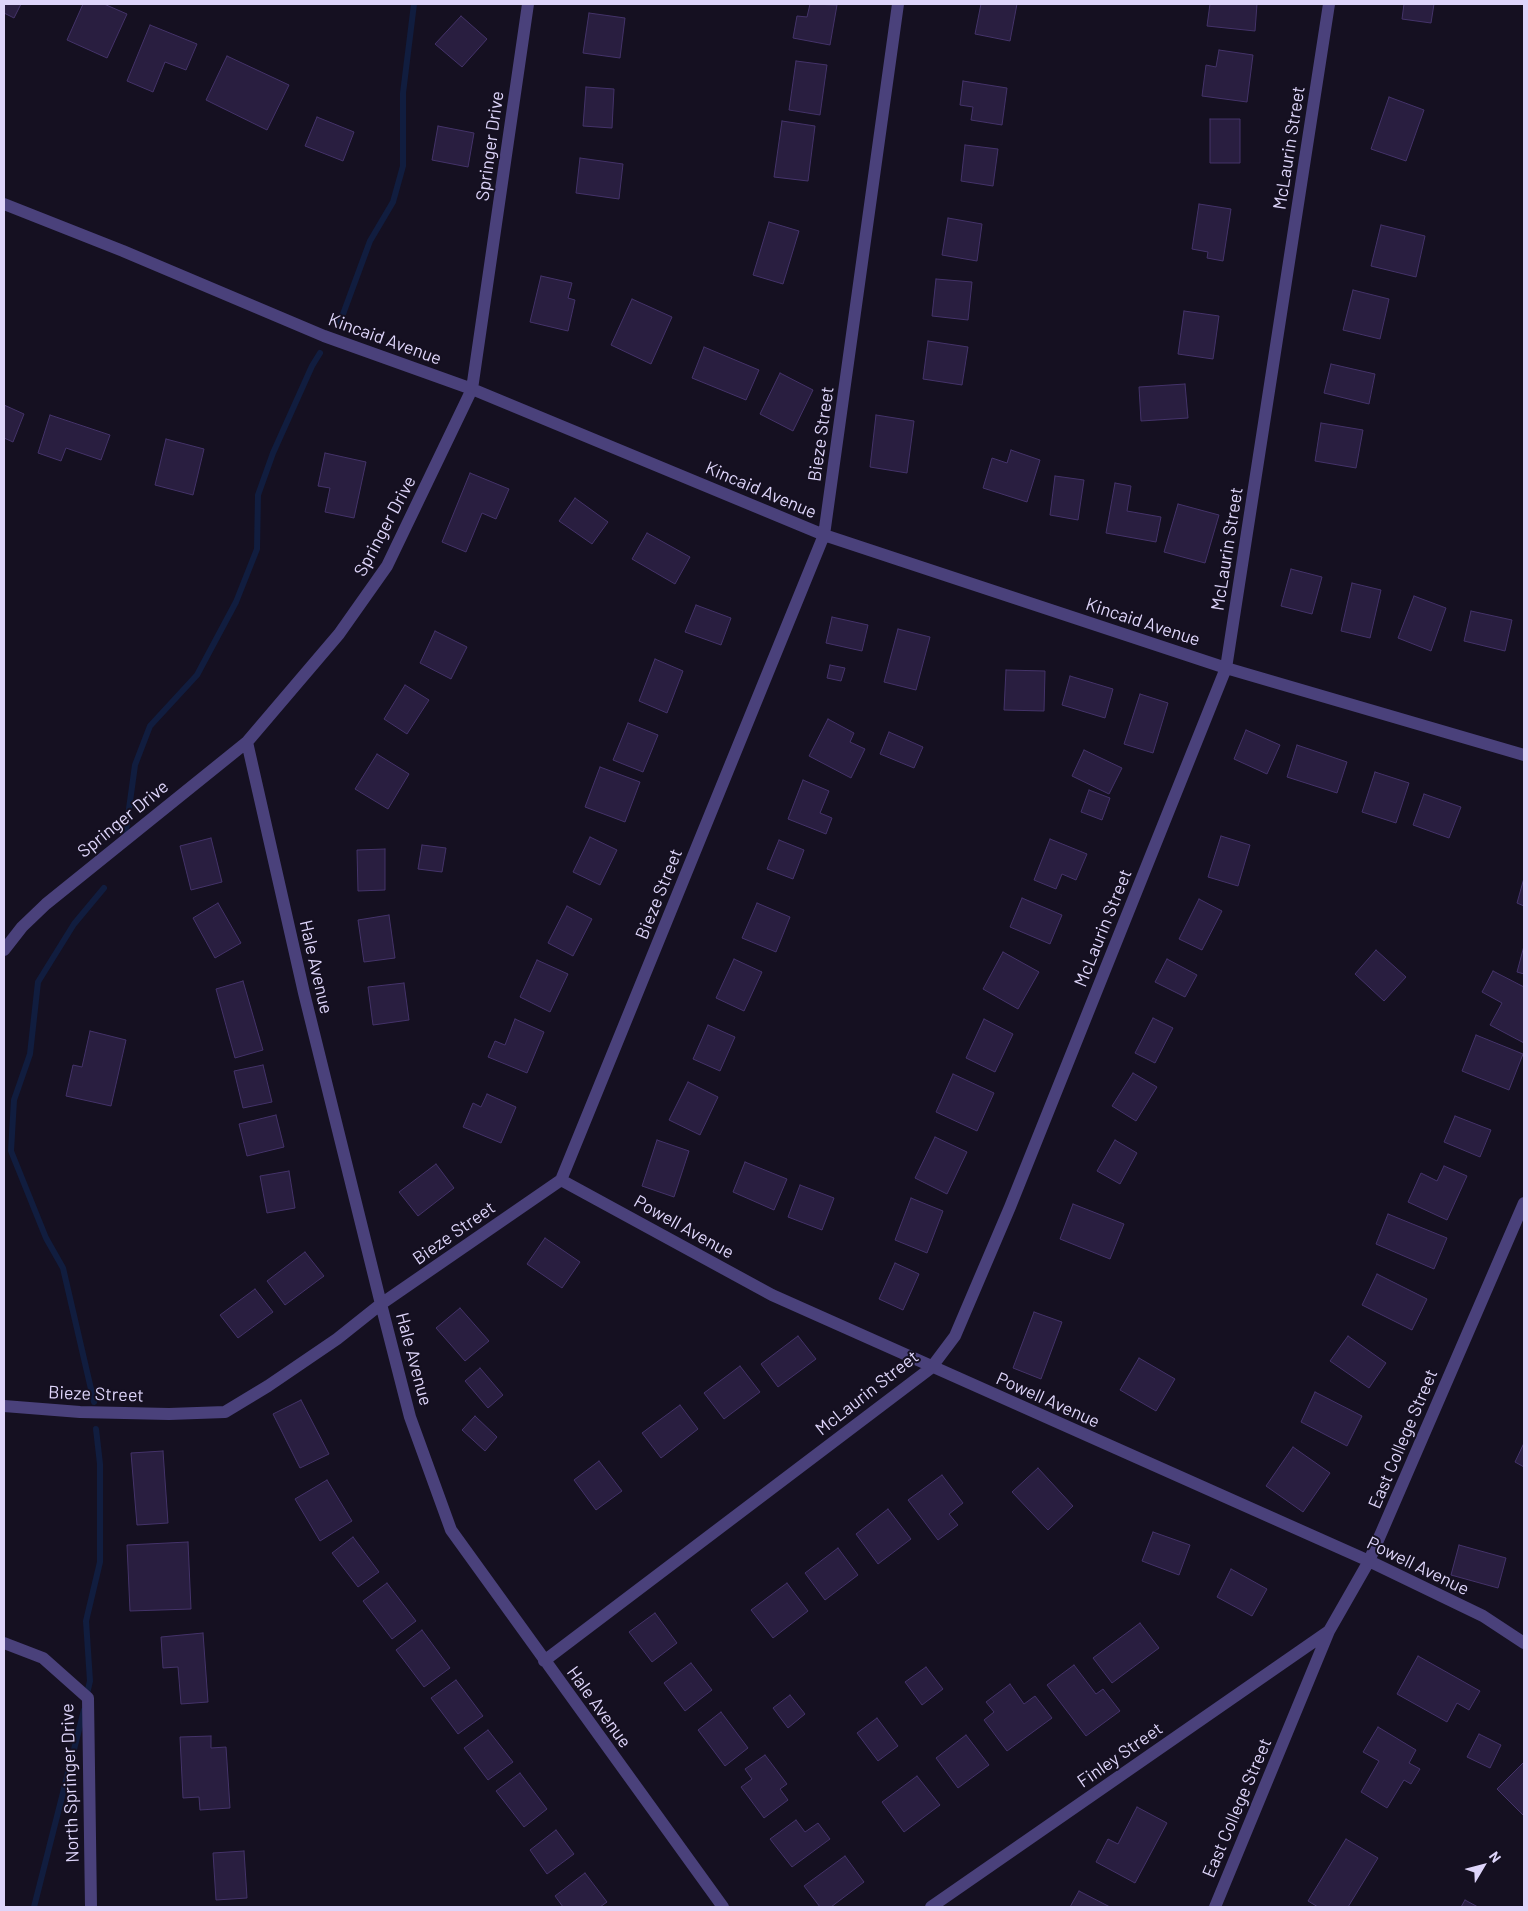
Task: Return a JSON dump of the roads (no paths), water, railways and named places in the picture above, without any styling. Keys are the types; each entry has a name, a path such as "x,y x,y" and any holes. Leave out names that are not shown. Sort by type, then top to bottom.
{"street":[{"name":"Springer Drive","path":"4,950 22,928 46,904 247,742 339,634 387,566 472,389 528,4"},
{"name":"Bieze Street","path":"4,1406 80,1412 225,1412 268,1386 329,1344 381,1304 561,1180 824,535 898,4"},
{"name":"McLaurin Street","path":"544,1661 931,1368 955,1336 1010,1207 1226,668 1329,4"},
{"name":"Kincaid Avenue","path":"4,204 123,251 324,336 472,389 824,535 1226,668 1524,755"},
{"name":"Hale Avenue","path":"247,742 306,1002 410,1417 451,1530 723,1907"},
{"name":"Powell Avenue","path":"561,1180 772,1295 931,1368 1369,1561 1483,1616 1524,1643"},
{"name":"East College Street","path":"1215,1907 1329,1631 1369,1561 1524,1203"},
{"name":"Finley Street","path":"931,1907 1329,1631"},
{"name":"North Springer Drive","path":"4,1643 43,1658 88,1698 91,1907"}],"waterway":[{"path":"339,325 370,241 393,202 403,166 403,93 414,4"},
{"path":"125,838 135,765 150,726 197,675 236,602 257,549 258,495 273,453 312,366 320,353"},
{"path":"94,1402 63,1268 46,1238 11,1151 14,1100 30,1054 38,982 74,924 104,888"},
{"path":"86,1698 90,1681 86,1621 100,1562 100,1464 96,1429"},
{"path":"34,1907 84,1710"}]}
